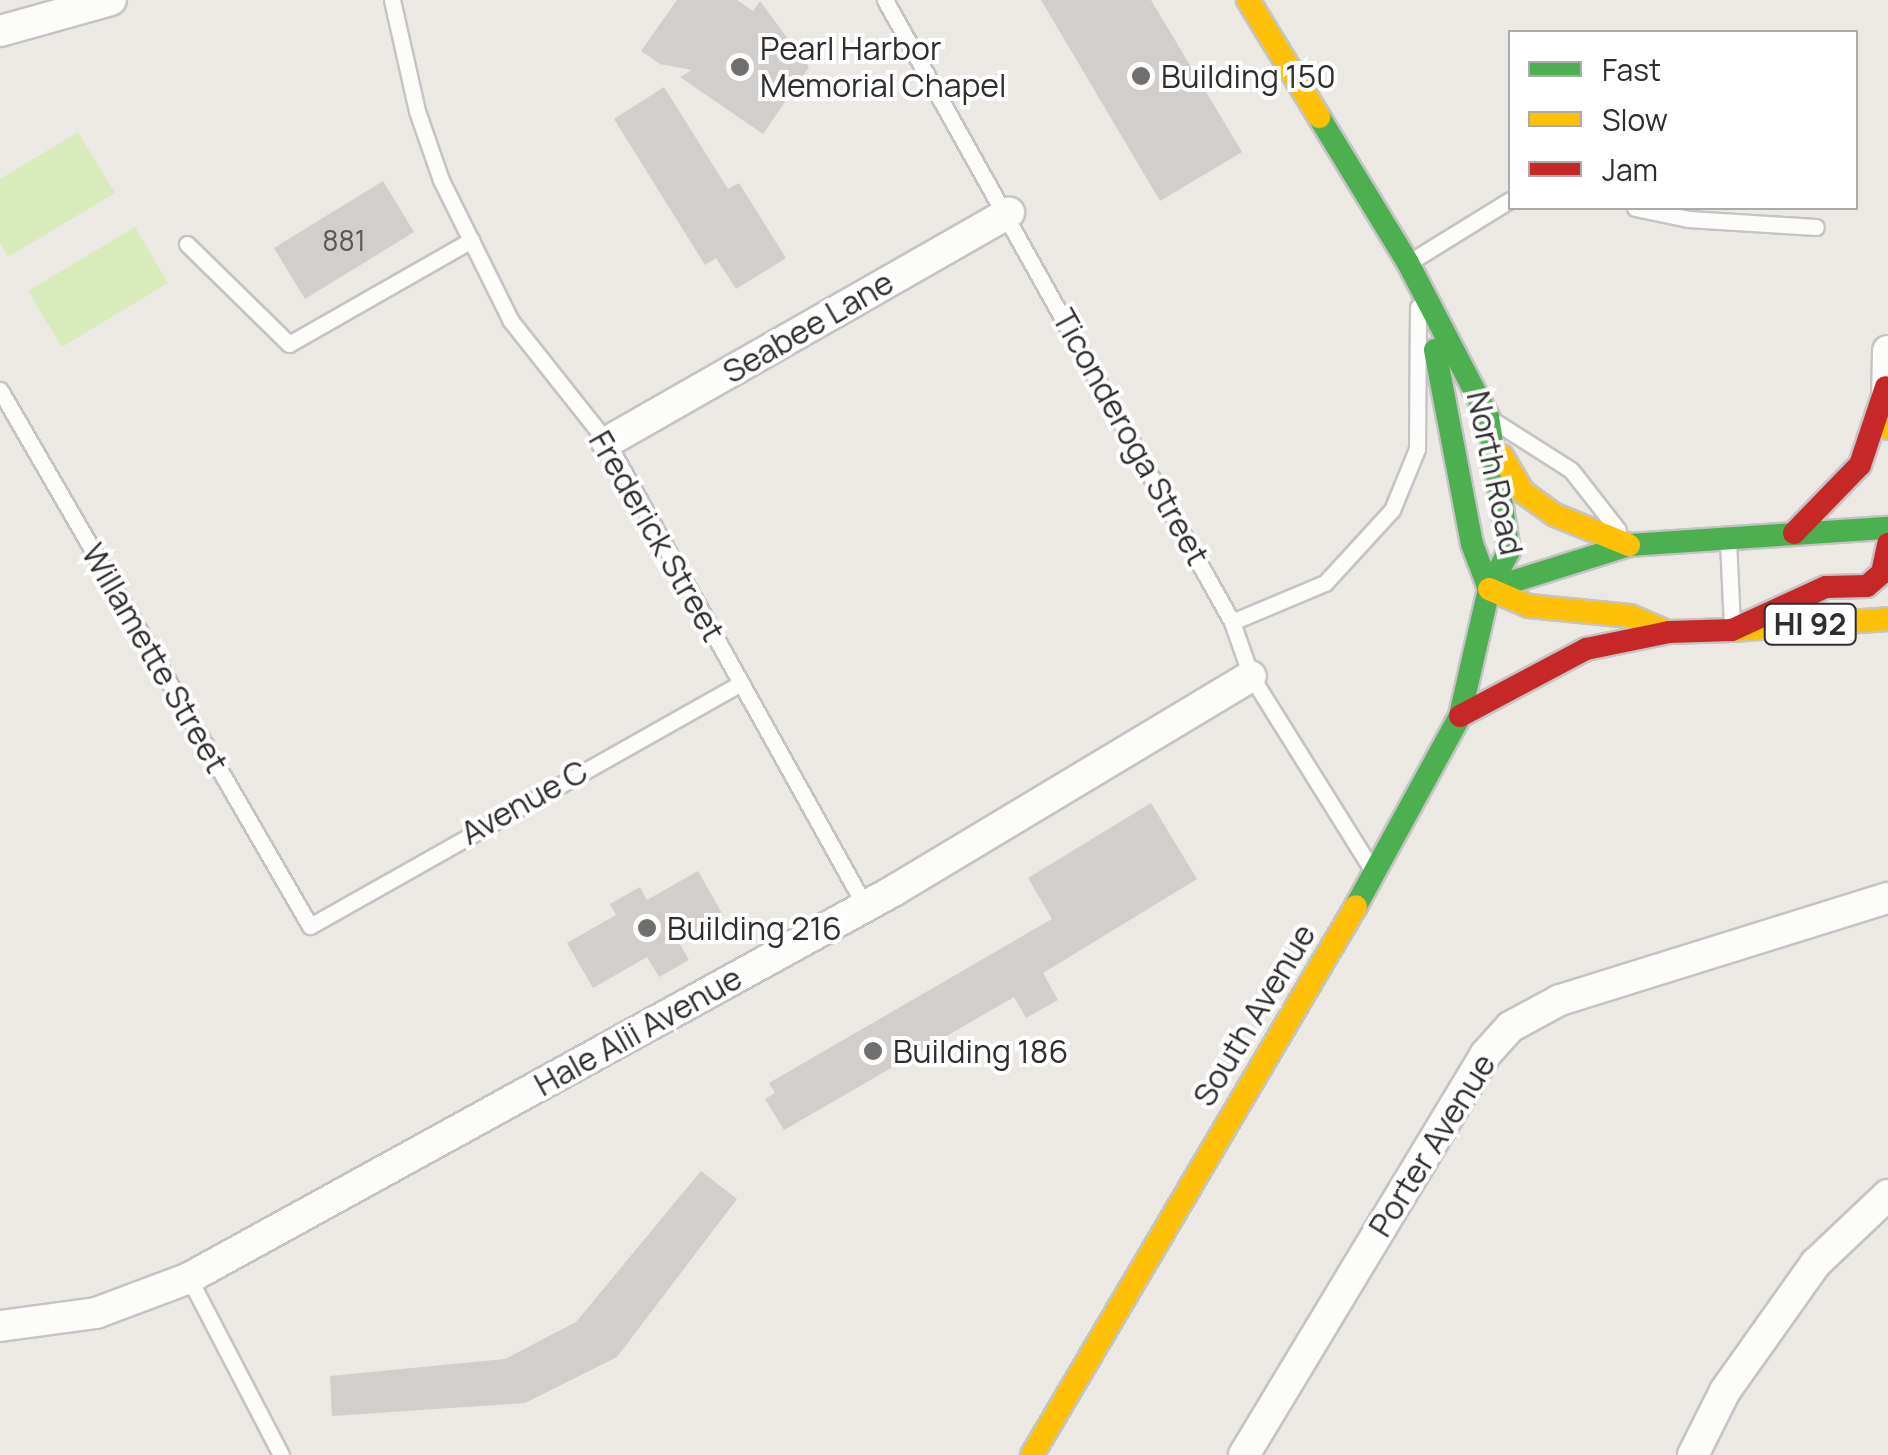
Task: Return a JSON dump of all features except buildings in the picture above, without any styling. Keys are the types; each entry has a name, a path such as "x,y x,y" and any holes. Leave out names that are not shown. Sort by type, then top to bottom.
{"street":[{"path":"0,31 50,8 110,0"},
{"name":"North Road","path":"1248,0 1413,273 1488,417 1498,449 1509,551 1488,589"},
{"name":"Seabee Lane","path":"607,442 1009,213"},
{"name":"North Road","path":"1413,273 1452,420 1472,544 1488,589"},
{"path":"1888,352 1888,444"},
{"path":"1794,533 1860,465 1886,387"},
{"path":"1498,449 1523,492 1554,515 1629,545"},
{"path":"1488,589 1629,545 1888,528"},
{"path":"1732,630 1826,587 1867,586 1882,573 1888,544"},
{"path":"1488,589 1528,606 1630,616 1669,632"},
{"name":"South Avenue","path":"1032,1455 1375,874 1460,716 1488,589"},
{"name":"HI 92","path":"1669,632 1888,619"},
{"path":"1460,716 1555,660 1669,632"},
{"name":"Hale Alii Avenue","path":"0,1326 96,1313 189,1278 865,906 1250,676"},
{"name":"Porter Avenue","path":"1244,1455 1485,1055 1510,1027 1560,1000 1888,898"},
{"path":"1692,1455 1725,1391 1816,1263 1888,1195"}],"lane":[{"name":"Frederick Street","path":"392,0 418,111 471,240 511,321 607,442 865,906"},
{"name":"Ticonderoga Street","path":"885,0 1009,213 1232,622 1250,676 1375,874"},
{"path":"1232,622 1324,583 1392,510 1418,448 1413,273 1508,202"},
{"path":"1644,210 1688,220 1816,227"},
{"path":"187,244 289,344 471,240"},
{"name":"Willamette Street","path":"0,390 310,926"},
{"path":"1488,417 1571,470 1629,545"},
{"path":"1728,536 1732,630"},
{"name":"Avenue C","path":"310,926 741,683"},
{"path":"189,1278 280,1455"}],"green space":[{"path":"78,132 115,193 8,257 0,243 0,179"},
{"path":"135,227 168,283 62,347 28,291"}],"traffic: fast":[{"path":"1319,117 1408,263 1488,417 1509,551 1489,589 1460,716 1356,906"},
{"path":"1435,350 1472,544 1489,589"},
{"path":"1489,589 1629,545 1888,528"}],"traffic: slow":[{"path":"1248,0 1319,117"},
{"path":"1502,456 1523,492 1555,515 1629,545"},
{"path":"1489,589 1529,606 1630,616 1663,630"},
{"path":"1732,630 1888,619"},
{"path":"1032,1455 1356,906"}],"traffic: jam":[{"path":"1794,533 1860,465 1886,387"},
{"path":"1460,716 1586,649 1669,632 1732,630 1826,587 1867,586 1882,573 1888,544"}],"place":[{"name":"Pearl Harbor Memorial Chapel","path":"740,67"},
{"name":"Building 150","path":"1141,76"},
{"name":"Building 216","path":"647,928"},
{"name":"Building 186","path":"873,1051"}]}
